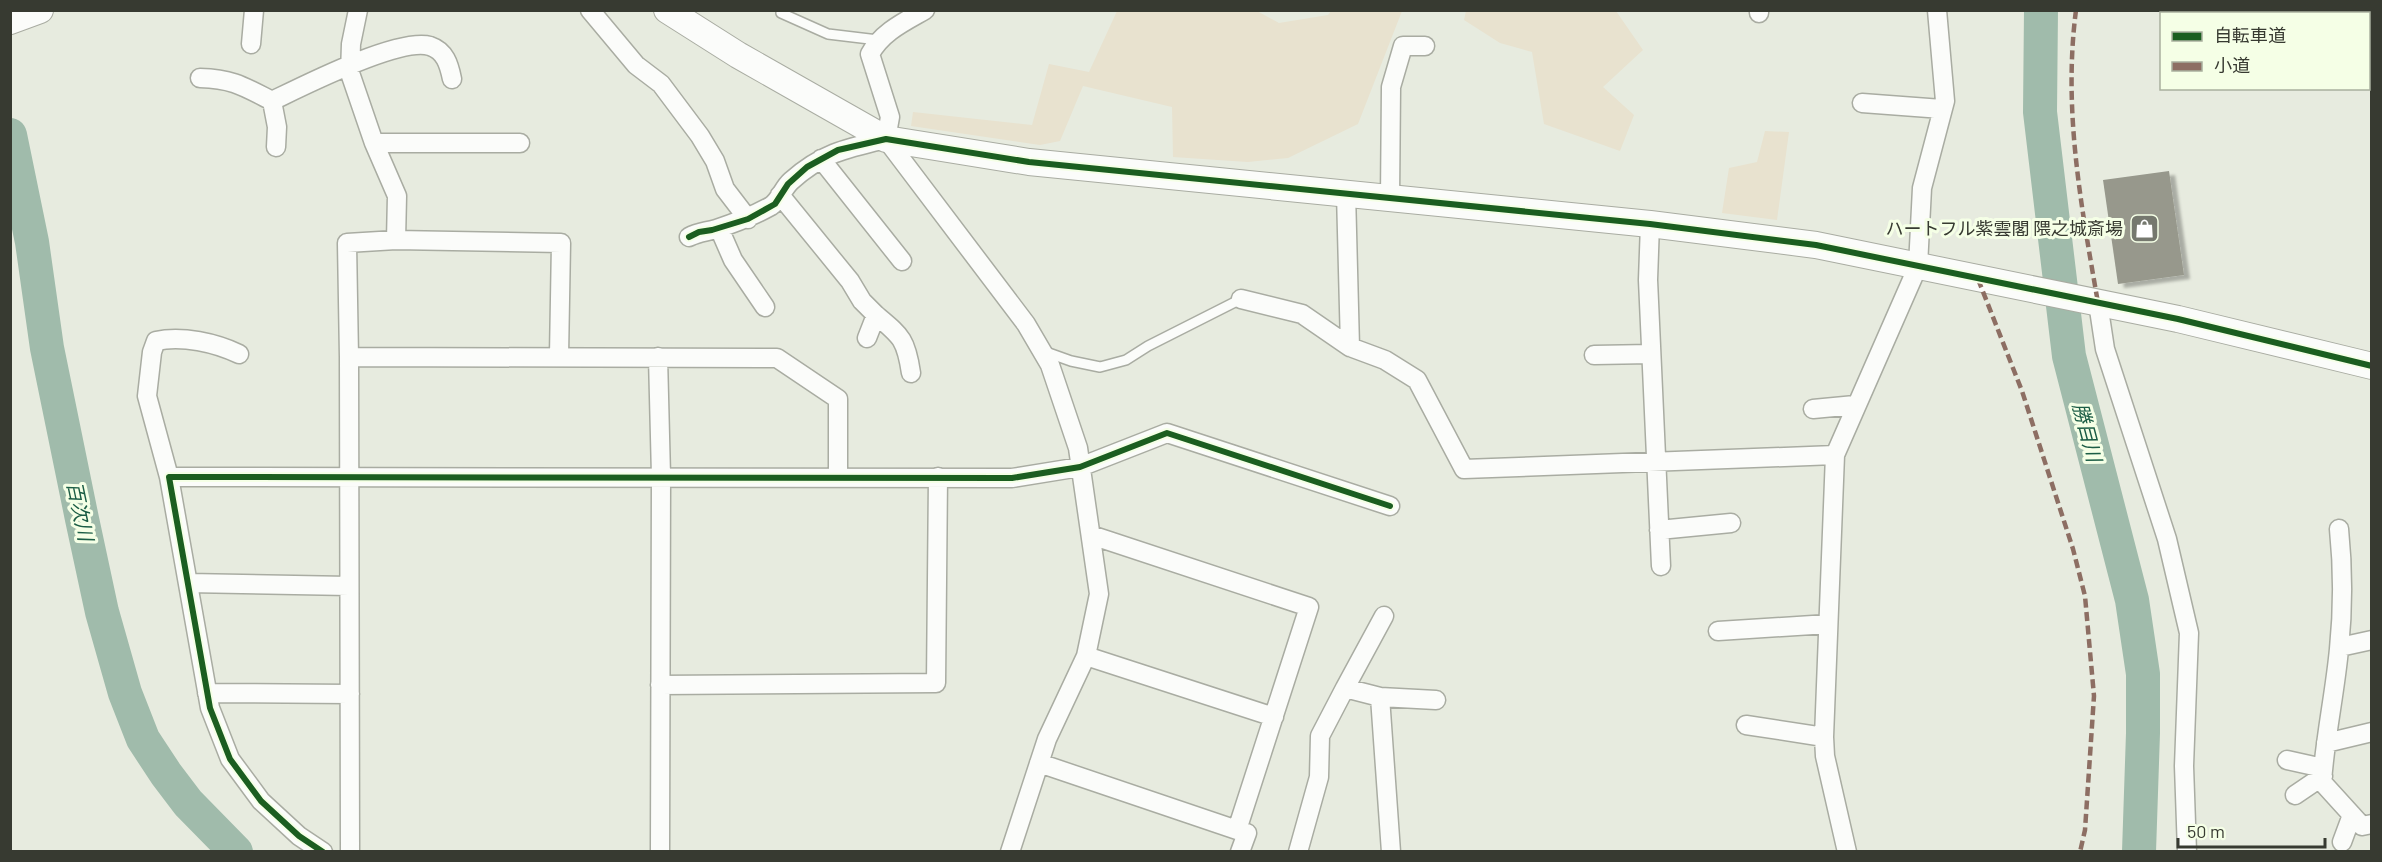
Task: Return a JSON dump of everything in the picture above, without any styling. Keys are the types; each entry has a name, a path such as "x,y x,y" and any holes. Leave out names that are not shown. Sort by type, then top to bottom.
{"street":[{"path":"251,44 254,10"},
{"path":"358,10 351,44 350,73 374,143 397,196 396,240"},
{"path":"590,10 636,65 661,84 700,136 715,161 726,189 748,219"},
{"path":"667,10 738,55 886,139 1029,162 1133,170 1650,224 1816,245 2178,319 2372,366"},
{"path":"925,10 878,40 870,54 890,117 886,139 1026,324 1050,365 1075,437 1099,594 1086,656 1047,739 1010,852"},
{"path":"1847,852 1825,756 1824,737 1835,455 1918,266 1922,188 1945,100 1937,10"},
{"path":"272,101 350,64 416,44 431,46 444,55 452,79"},
{"path":"1390,198 1398,111 1391,87 1403,46 1425,46"},
{"path":"200,78 224,79 237,83 272,101"},
{"path":"272,101 277,127 276,147"},
{"path":"1862,103 1942,109"},
{"path":"689,237 699,232 748,219 774,204 794,178 807,167 838,150 886,139"},
{"path":"374,143 520,143"},
{"path":"821,159 902,261"},
{"path":"1346,194 1350,347"},
{"path":"780,195 850,281 862,301 901,336 908,354 911,373"},
{"path":"1650,224 1648,280 1661,566"},
{"path":"719,228 733,260 765,307"},
{"path":"350,852 347,243 396,240 561,243 559,356"},
{"path":"1241,299 1302,314 1350,347 1385,360 1417,380 1464,469 1835,455"},
{"path":"2091,302 2167,539 2189,633 2184,766 2187,852"},
{"path":"867,338 876,315"},
{"path":"239,354 220,345 166,339 156,341 152,352 147,396 169,477 210,708 230,759 261,801 299,836 323,852"},
{"path":"1594,355 1651,354"},
{"path":"349,357 777,358 838,399 838,477"},
{"path":"658,357 661,476 660,852"},
{"path":"1813,409 1856,405"},
{"path":"169,477 1012,478 1080,467 1167,433 1390,507"},
{"path":"660,685 936,683 938,477"},
{"path":"1659,530 1731,523"},
{"path":"2339,529 2342,558 2340,647 2322,782 2362,826 2372,824"},
{"path":"1091,535 1309,607 1237,830"},
{"path":"188,583 349,586"},
{"path":"1298,852 1319,777 1320,736 1384,616"},
{"path":"1718,631 1828,624"},
{"path":"2340,647 2372,640"},
{"path":"1086,656 1274,717"},
{"path":"1345,688 1380,697 1436,700"},
{"path":"207,693 350,694"},
{"path":"1380,697 1391,852"},
{"path":"1746,725 1824,737"},
{"path":"2326,743 2372,732"},
{"path":"2287,760 2323,772"},
{"path":"1039,763 1247,833 1240,852"},
{"path":"2295,795 2323,772"},
{"path":"2342,842 2352,815"}],"lane":[{"path":"782,13 828,34 878,40"},
{"path":"1041,350 1071,361 1100,367 1126,360 1148,346 1241,299"}],"shaded area":[{"path":"1117,11 1257,11 1279,23 1328,15 1331,11 1402,11 1358,124 1288,158 1248,162 1173,157 1172,107 1083,86 1060,141 1040,145 911,126 913,112 1032,125 1049,64 1089,72"},
{"path":"1466,11 1616,11 1643,50 1603,87 1634,115 1620,151 1544,124 1532,52 1500,43 1464,20"},
{"path":"1765,131 1789,132 1777,220 1722,213 1729,168 1757,162"}],"building":[{"name":"ハートフル紫雲閣 隈之城斎場","path":"2169,171 2184,275 2118,284 2103,180"}],"waterway":[{"name":"勝目川","path":"2041,10 2040,112 2069,356 2132,600 2143,674 2139,852"},
{"name":"百次川","path":"10,135 32,242 47,348 82,519 102,612 125,693 143,739 166,774 188,803 236,852"}],"marked path":[{"path":"2076,10 2073,47 2073,121 2080,194 2098,303"},
{"path":"1978,279 2022,391 2073,549 2085,596 2094,696 2085,830 2080,852"}],"cycle path":[{"path":"689,237 699,232 748,219 775,204 788,184 807,167 838,150 886,139 1029,162 1650,224 1816,245 2178,319 2372,366"},
{"path":"323,852 299,836 261,801 230,759 210,708 169,477 1012,478 1080,467 1167,433 1390,506"}],"place":[{"name":"ハートフル紫雲閣 隈之城斎場","path":"2144,228"}]}
